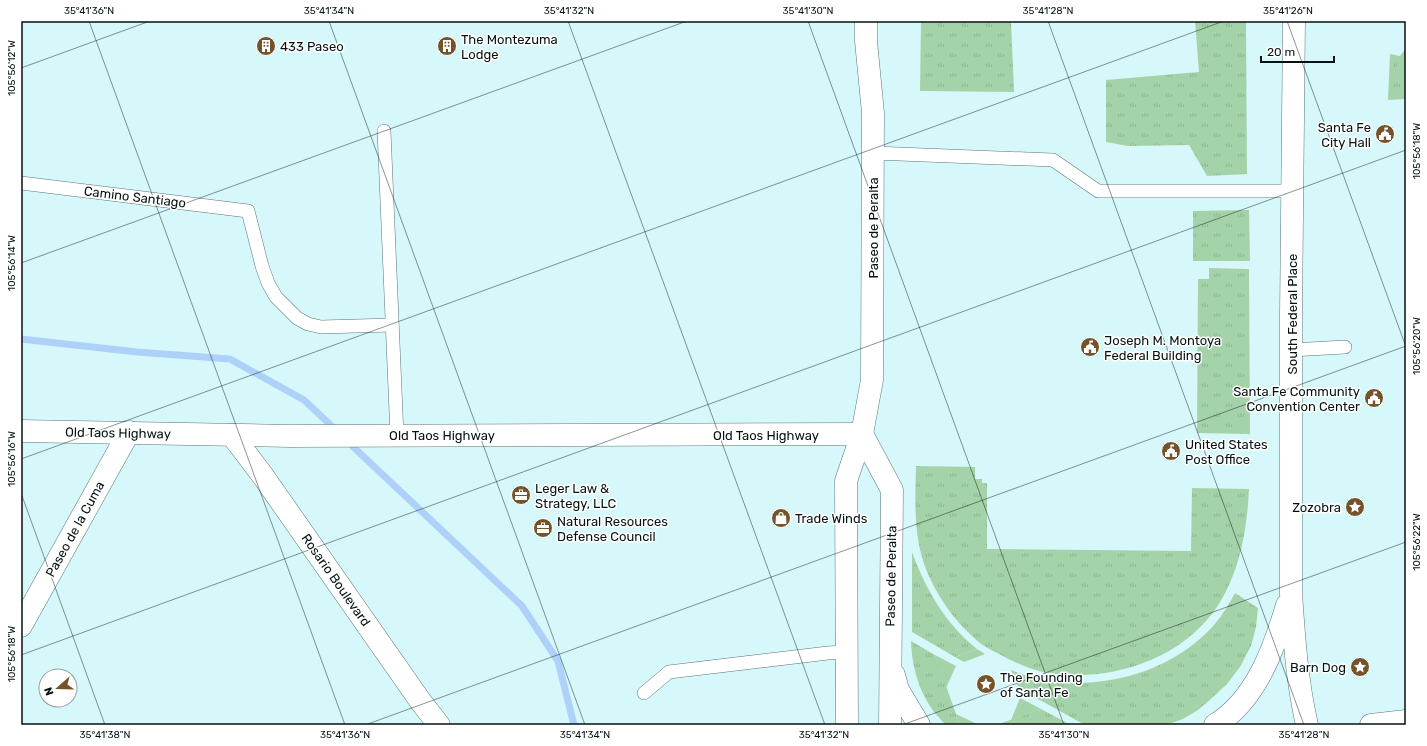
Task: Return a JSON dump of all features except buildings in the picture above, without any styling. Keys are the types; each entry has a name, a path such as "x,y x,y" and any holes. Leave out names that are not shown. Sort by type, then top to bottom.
{"street":[{"name":"Paseo de Peralta","path":"847,725 846,481 862,434 872,380 874,153 873,113 866,41 866,21"},
{"name":"South Federal Place","path":"1294,21 1291,350 1291,593 1295,646 1307,725"},
{"name":"Old Taos Highway","path":"21,431 290,436 862,434"},
{"name":"Paseo de la Cuma","path":"21,626 129,432"},
{"name":"Paseo de Peralta","path":"862,434 892,490 890,725"},
{"name":"Rosario Boulevard","path":"232,435 439,725"},
{"path":"1215,725 1239,704 1254,686 1276,642 1291,593"},
{"path":"890,656 898,690 919,725"},
{"path":"1371,725 1406,721"}],"lane":[{"path":"384,131 392,325 391,436"},
{"path":"874,153 1053,160 1098,191 1292,191"},
{"name":"Camino Santiago","path":"21,183 248,211 262,266 268,283 276,297 297,318 308,324 321,327 392,325"},
{"path":"1291,350 1345,347"},
{"path":"644,693 669,672 846,652"}],"green space":[{"path":"921,21 1011,21 1014,92 920,91"},
{"path":"1195,21 1246,21 1247,174 1207,176 1189,145 1128,146 1106,142 1106,80 1199,72"},
{"path":"1406,49 1406,99 1388,100 1390,54 1400,56"},
{"path":"1406,49 1406,84 1399,76 1397,67 1402,53"},
{"path":"1249,210 1250,261 1193,261 1193,211"},
{"path":"1209,268 1249,269 1250,434 1197,433 1198,279 1209,279"},
{"path":"916,466 975,467 975,479 982,479 982,483 987,483 987,549 1191,551 1192,488 1249,489 1244,538 1235,570 1221,600 1212,614 1197,631 1179,645 1138,665 1116,671 1071,675 1049,673 1012,661 979,642 966,630 947,608 928,574 920,548 917,534 915,507"},
{"path":"912,552 930,593 946,617 977,649 955,657 912,632"},
{"path":"1235,593 1258,608 1256,627 1251,646 1240,667 1227,684 1198,710 1183,719 1166,725 1085,725 1029,694 1021,674 1052,682 1095,682 1134,674 1153,668 1170,660 1187,649 1212,627"},
{"path":"911,641 935,655 960,725 946,725 925,697 916,675"},
{"path":"977,649 985,654 964,662 955,657"},
{"path":"935,655 956,666 946,688"},
{"path":"1011,670 1021,674 1029,694 1019,689"},
{"path":"1020,698 1041,709 1011,720"},
{"path":"1041,709 1071,725 996,725"},
{"path":"956,714 979,725 960,725"}],"waterway":[{"path":"21,339 137,352 230,359 304,400 337,431"},
{"path":"347,441 522,606 558,661 574,725"}],"place":[{"name":"433 Paseo","path":"266,46"},
{"name":"The Montezuma Lodge","path":"447,46"},
{"name":"Santa Fe City Hall","path":"1385,134"},
{"name":"Joseph M. Montoya Federal Building","path":"1090,347"},
{"name":"Santa Fe Community Convention Center","path":"1374,398"},
{"name":"United States Post Office","path":"1171,451"},
{"name":"Leger Law & Strategy, LLC","path":"521,495"},
{"name":"Zozobra","path":"1355,507"},
{"name":"Trade Winds","path":"781,518"},
{"name":"Natural Resources Defense Council","path":"543,528"},
{"name":"Barn Dog","path":"1360,667"},
{"name":"The Founding of Santa Fe","path":"986,684"}]}
